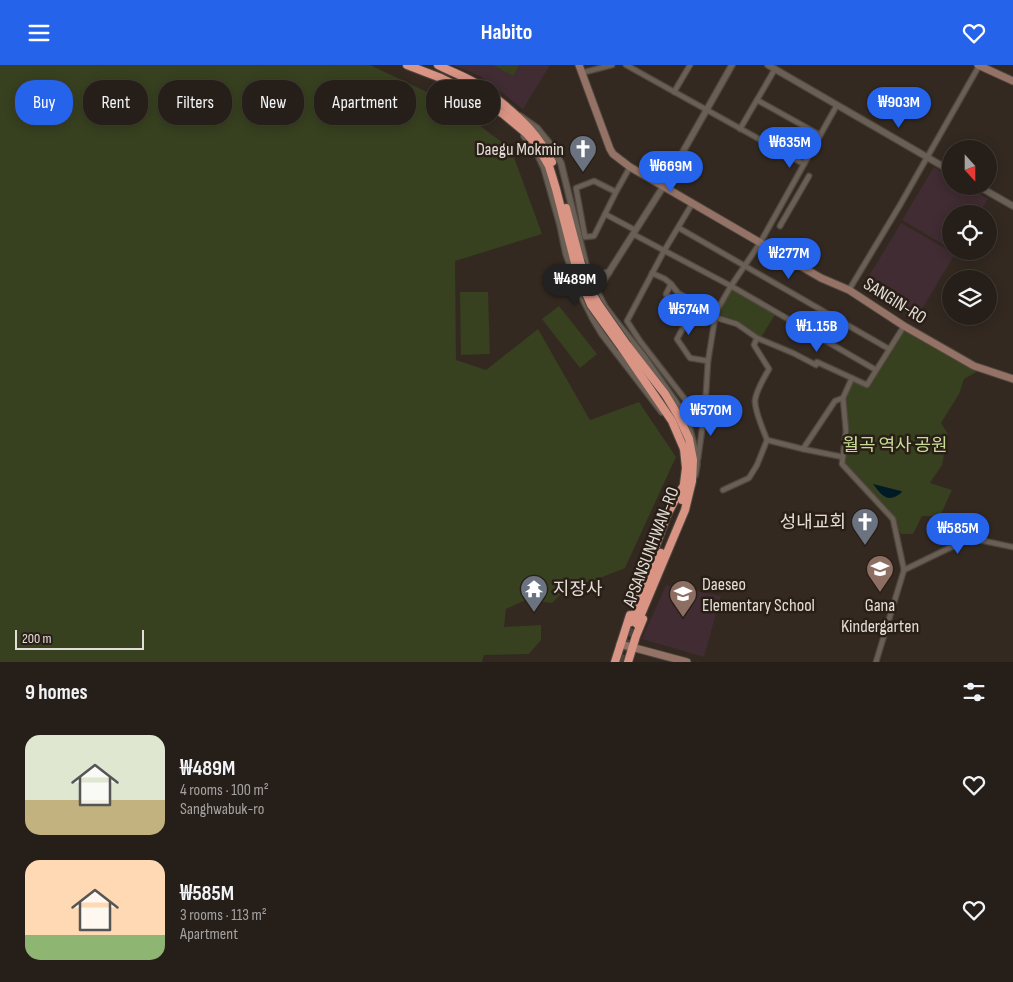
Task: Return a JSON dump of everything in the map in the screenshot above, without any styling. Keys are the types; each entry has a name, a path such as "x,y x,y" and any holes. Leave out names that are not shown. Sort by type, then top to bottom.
{"highway":[{"name":"APSANSUNHWAN-RO","path":"407,65 440,77 509,113"},
{"name":"APSANSUNHWAN-RO","path":"438,65 479,85 509,113 537,145 549,166 580,279 592,305 624,346 672,421 684,449 688,484 681,508 634,623"},
{"path":"614,662 661,530 681,488 688,484 691,496 690,503 636,636 628,662"}],"main road":[{"name":"SANGIN-RO","path":"578,65 610,149 613,154 630,167 821,278 849,290 904,326 974,367 1013,379"},
{"path":"979,65 1013,81"},
{"path":"620,644 671,660 687,662"}],"street":[{"path":"581,73 612,65"},
{"path":"626,65 804,164"},
{"path":"674,92 690,65"},
{"path":"587,306 663,187 732,65"},
{"path":"849,290 900,205 979,65"},
{"path":"740,129 773,67 942,166"},
{"path":"757,100 820,135"},
{"path":"688,484 697,464 715,315 731,286 760,243 837,105"},
{"path":"509,113 537,129 550,144 561,163 588,269 597,292 605,307 682,411 691,434 697,464"},
{"path":"616,193 594,181 576,188 585,237 594,236 630,167"},
{"path":"780,226 809,176"},
{"path":"994,195 1013,206"},
{"path":"692,204 664,251 627,321 634,333 694,411 705,407"},
{"path":"605,214 664,251 731,286 876,370"},
{"path":"679,228 889,349"},
{"path":"576,264 575,271 580,272 588,269 602,275 609,272"},
{"path":"576,264 581,295 600,331 672,427 681,453 688,484"},
{"path":"652,273 665,279 678,293 715,315 737,324 757,338 816,365 817,362 867,385 904,326"},
{"path":"671,285 666,294 684,327"},
{"path":"696,304 677,339 690,358 708,361"},
{"path":"724,490 749,478 757,465 767,440 755,401 761,383 769,369 754,345 757,338"},
{"path":"852,378 843,398 846,431 842,465 893,519 904,570 876,662"},
{"path":"803,449 835,401 843,398"},
{"path":"767,440 843,457"},
{"path":"904,570 970,538 1013,547"}],"shaded area":[{"path":"453,65 550,65 523,109 500,91 500,80 485,80"},
{"path":"934,167 942,172 942,195 981,195 988,199 984,205 942,205 942,244 902,220"},
{"path":"901,223 942,247 942,260 951,260 945,270 942,270 942,276 916,319 863,286"},
{"name":"Daeseo Elementary School","path":"666,585 721,596 704,657 642,639"}],"green space":[{"path":"0,65 370,65 402,80 314,80 314,125 416,125 416,87 426,92 426,125 479,125 511,149 542,234 455,261 456,360 486,370 538,329 590,420 639,402 676,457 625,568 562,593 552,603 526,600 506,609 504,627 541,625 541,640 529,654 484,655 482,662 0,662"},
{"path":"493,65 519,65 513,76"},
{"path":"731,286 776,313 760,339 737,324 714,317"},
{"path":"460,292 488,292 490,354 461,355"},
{"path":"559,306 597,354 580,368 542,319"},
{"name":"월곡 역사 공원","path":"904,326 978,371 964,379 959,394 941,423 948,434 942,465 930,483 952,490 940,516 922,516 913,534 901,534 893,519 842,464 846,431 843,398 852,378 867,385"}],"water":[{"path":"873,484 902,492 897,496 889,498 882,495"}],"tunnel":[{"path":"627,648 637,624"},
{"path":"620,662 626,640"}],"place":[{"name":"Daegu Mokmin","path":"583,173"},
{"name":"성내교회","path":"865,546"},
{"name":"Gana Kindergarten","path":"880,593"},
{"name":"지장사","path":"534,613"},
{"name":"Daeseo Elementary School","path":"683,618"}]}
